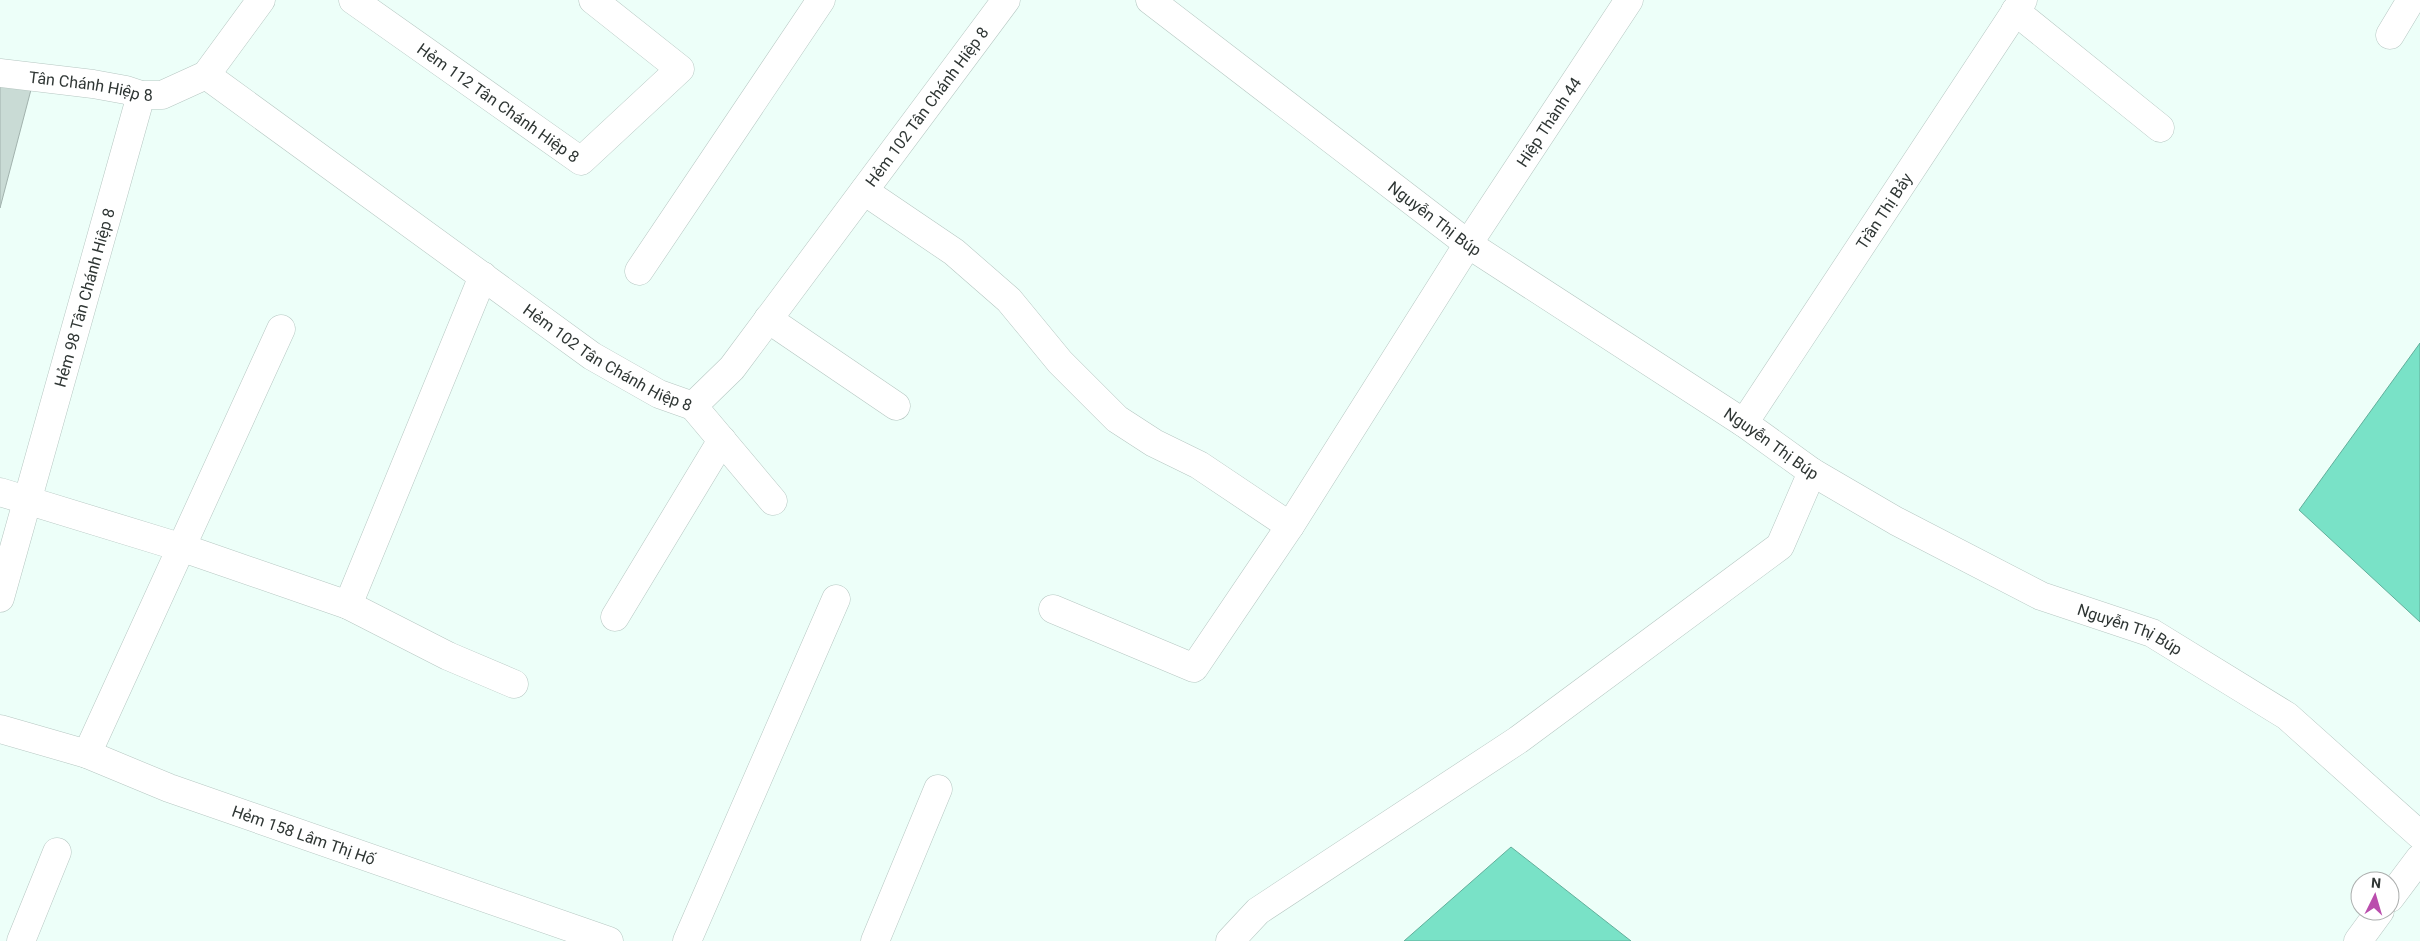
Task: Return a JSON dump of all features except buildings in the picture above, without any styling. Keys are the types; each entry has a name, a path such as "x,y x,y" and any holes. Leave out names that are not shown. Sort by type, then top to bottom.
{"street":[{"name":"Tân Chánh Hiệp 8","path":"0,73 93,84 126,90 141,95 162,95 206,75 261,0"},
{"name":"Hẻm 112 Tân Chánh Hiệp 8","path":"353,0 581,161 680,69 593,0"},
{"path":"639,271 821,0"},
{"name":"Hẻm 102 Tân Chánh Hiệp 8","path":"206,75 592,356 659,394 693,406 732,368 1006,0"},
{"name":"Nguyễn Thị Búp","path":"1150,0 1468,244 1744,423 1812,472 1896,521 2041,596 2152,633 2288,716 2420,835"},
{"name":"Hiệp Thành 44","path":"1053,608 1194,668 1290,526 1468,244 1629,0"},
{"path":"2390,35 2411,0"},
{"path":"2019,6 2160,128"},
{"name":"Trần Thị Bảy","path":"1744,423 2019,6"},
{"name":"Hẻm 98 Tân Chánh Hiệp 8","path":"0,598 141,95"},
{"path":"864,191 954,252 1009,300 1060,362 1117,419 1154,443 1199,465 1290,526"},
{"path":"348,605 483,276"},
{"path":"768,320 896,406"},
{"path":"88,754 183,548 280,329"},
{"path":"693,406 773,500"},
{"path":"615,617 722,440"},
{"path":"1230,941 1258,911 1518,740 1780,546 1812,472"},
{"path":"0,492 183,548 348,605 448,656 514,684"},
{"path":"686,941 836,599"},
{"name":"Hẻm 158 Lâm Thị Hố","path":"0,729 88,754 169,788 609,941"},
{"path":"875,941 938,789"},
{"path":"21,941 58,852"},
{"path":"2400,885 2420,858"},
{"path":"2358,941 2373,921"}],"shaded area":[{"path":"2420,343 2420,622 2299,510"},
{"path":"1511,847 1631,941 1404,941"}]}
